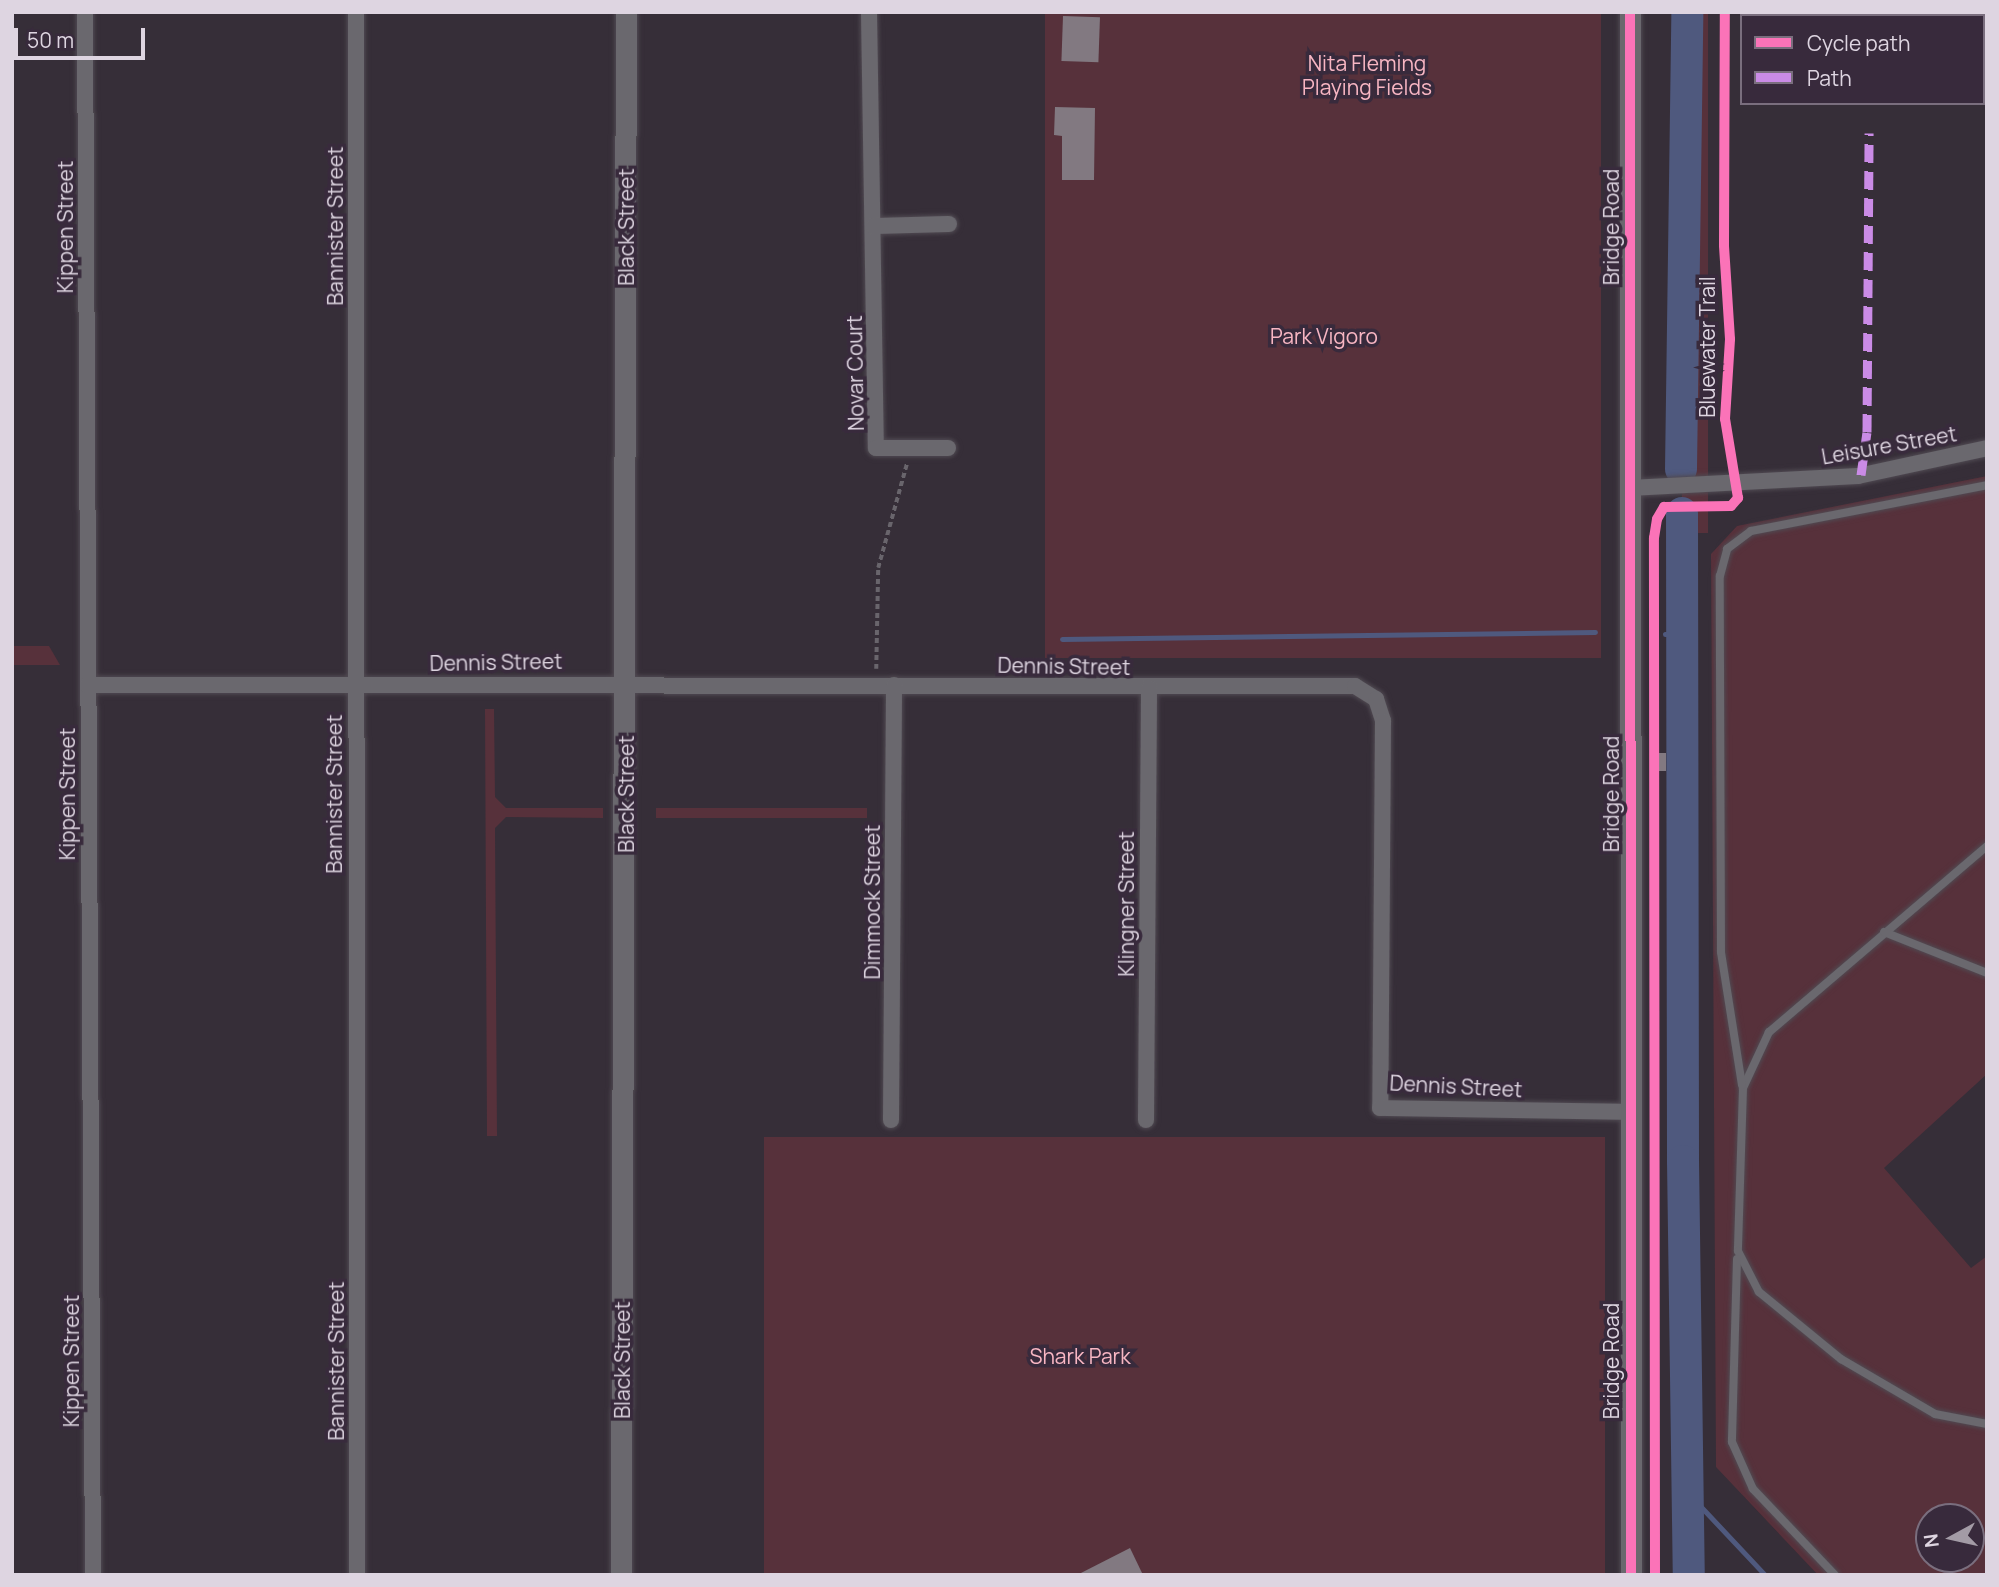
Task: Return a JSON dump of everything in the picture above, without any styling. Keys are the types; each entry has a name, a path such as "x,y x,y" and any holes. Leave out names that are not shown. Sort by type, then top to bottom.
{"street":[{"name":"Kippen Street","path":"85,12 93,1575"},
{"name":"Bannister Street","path":"356,12 357,1575"},
{"name":"Black Street","path":"621,1575 626,682 625,12"},
{"name":"Novar Court","path":"869,12 877,448 948,448"},
{"name":"Bridge Road","path":"1630,12 1631,1575"},
{"path":"874,226 949,224"},
{"name":"Leisure Street","path":"1630,488 1714,486 1858,476 1987,447"},
{"name":"Dennis Street","path":"88,685 626,682 1149,688 1355,687 1376,699 1382,721 1380,1108 1630,1112"},
{"name":"Dimmock Street","path":"891,1120 894,685"},
{"name":"Klingner Street","path":"1146,1120 1149,688"}],"lane":[{"path":"1835,1575 1753,1489 1732,1442 1743,1088 1721,952 1720,576 1727,550 1751,531 1987,485"},
{"path":"1743,1088 1769,1032 1987,846"},
{"path":"1884,932 1987,974"},
{"path":"1738,1251 1759,1292 1841,1360 1935,1414 1987,1424"}],"path":[{"path":"876,685 878,568 911,448"}],"green space":[{"name":"Park Vigoro","path":"1045,12 1601,12 1601,658 1045,658"},
{"path":"1682,12 1708,12 1708,533 1682,533"},
{"path":"1987,476 1987,1074 1884,1168 1971,1268 1987,1256 1987,1575 1818,1575 1716,1467 1711,554 1737,526"},
{"path":"12,646 49,646 60,665 12,665"},
{"path":"485,709 494,709 495,797 506,808 603,808 603,818 506,817 495,828 497,1136 487,1136"},
{"path":"656,808 867,808 867,818 656,818"},
{"name":"Shark Park","path":"764,1137 1605,1137 1605,1575 764,1575"}],"building":[{"path":"1063,16 1100,17 1098,62 1061,61"},
{"path":"1055,107 1095,108 1094,180 1062,180 1062,136 1054,135"},
{"path":"1655,753 1666,753 1666,771 1655,771"},
{"path":"1130,1548 1143,1575 1077,1575"}],"waterway":[{"path":"1681,469 1687,12"},
{"path":"1682,513 1683,1161 1689,1575"},
{"path":"1062,639 1595,632"},
{"path":"1665,634 1683,633"},
{"path":"1688,1493 1765,1575"}],"marked path":[{"path":"1861,475 1867,432 1869,133"}],"cycle path":[{"path":"1630,12 1631,1575"},
{"name":"Bluewater Trail","path":"1655,1575 1654,538 1657,519 1664,507 1731,506 1738,498 1725,419 1730,339 1724,245 1725,12"}],"park label":[{"name":"Nita Fleming Playing Fields","path":"1367,75"}]}
